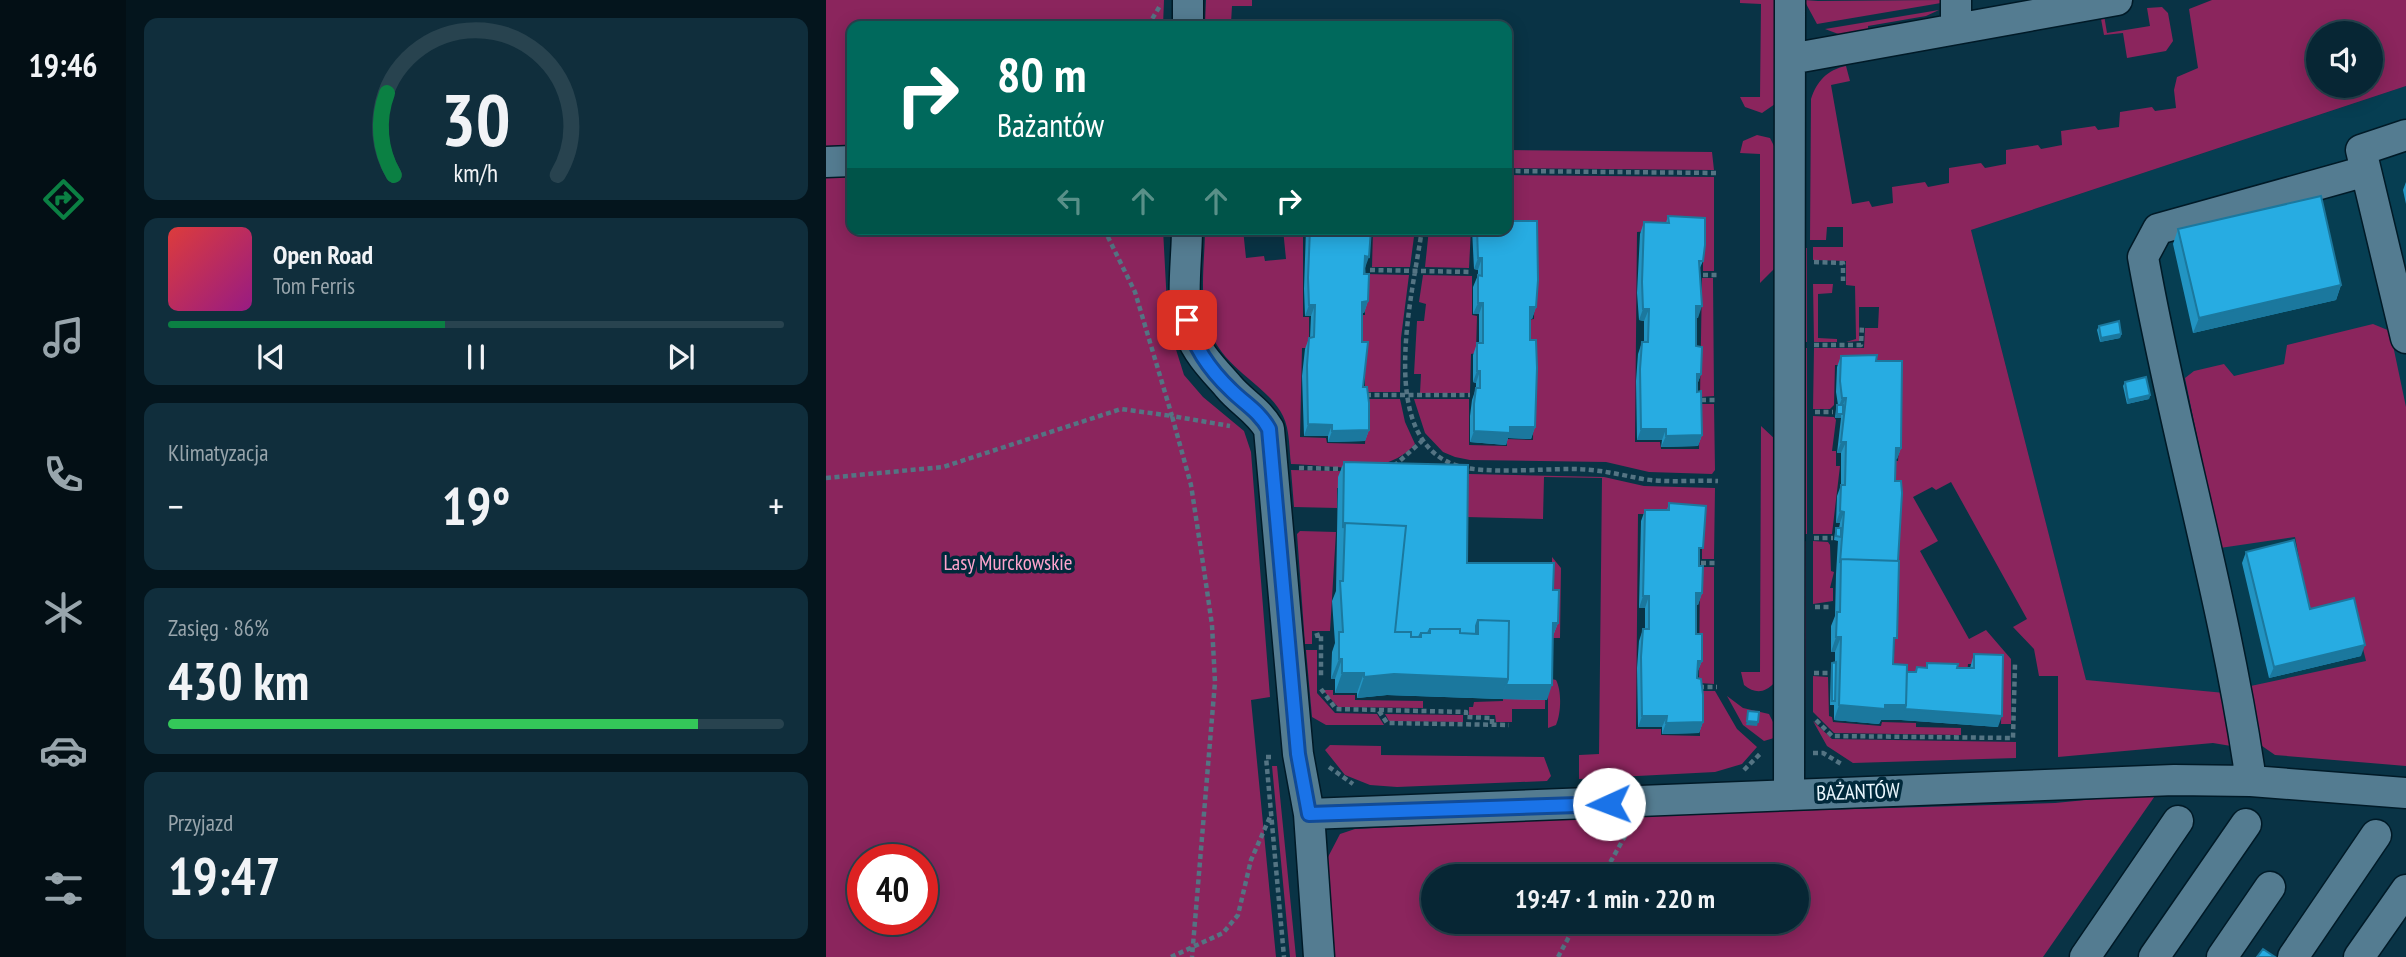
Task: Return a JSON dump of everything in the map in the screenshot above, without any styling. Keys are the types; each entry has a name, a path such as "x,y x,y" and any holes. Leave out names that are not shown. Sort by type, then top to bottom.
{"street":[{"path":"1188,0 1188,21"},
{"path":"1789,795 1790,0"},
{"path":"1790,59 1956,14 2117,0"},
{"path":"2406,135 2361,150 2406,338"},
{"path":"826,162 847,161"},
{"path":"2251,781 2225,629 2173,411 2143,257 2158,229 2366,171"},
{"path":"1187,235 1186,306 1191,334 1205,359 1231,390 1261,414 1269,429 1298,754 1309,814 1319,957"},
{"name":"BAŻANTÓW","path":"1309,814 2174,780 2251,781 2406,793"},
{"path":"2085,957 2178,821"},
{"path":"2154,957 2246,824"},
{"path":"2292,957 2376,835"},
{"path":"2232,954 2270,887"},
{"path":"2359,957 2406,890"}],"path":[{"path":"1151,21 1163,0"},
{"path":"1512,171 1717,173"},
{"path":"1421,235 1409,325 1406,396 1410,417 1422,441 1442,459 1467,468"},
{"path":"1810,262 1843,262 1843,281"},
{"path":"1370,270 1470,272"},
{"path":"1703,275 1717,275"},
{"path":"1810,345 1861,345 1862,325"},
{"path":"1366,395 1470,395"},
{"path":"1701,400 1718,400"},
{"path":"826,478 943,467 1121,409 1172,416 1191,485 1213,625 1215,682 1200,836 1192,957"},
{"path":"1810,412 1833,412"},
{"path":"1401,470 1388,469 1409,455 1422,441"},
{"path":"1288,467 1351,469"},
{"path":"1451,471 1467,468 1605,469 1645,479 1718,481"},
{"path":"1810,537 1833,538"},
{"path":"1700,563 1717,563"},
{"path":"1810,607 1831,607"},
{"path":"1315,638 1315,634 1321,634 1321,690 1336,709 1466,712 1466,718 1492,718 1492,724"},
{"path":"1810,715 1832,736 2014,738 2015,664"},
{"path":"1810,673 1828,673"},
{"path":"1699,687 1717,687"},
{"path":"1378,710 1387,723 1509,724"},
{"path":"1266,757 1284,957"},
{"path":"1171,957 1223,933 1238,915 1251,860 1271,814"},
{"path":"1558,957 1570,934"}],"shaded area":[{"path":"2406,86 2406,710 2086,681 1971,230 2370,98 2383,98 2383,94"}],"green space":[{"name":"Lasy Murckowskie","path":"826,0 1164,0 1163,21 847,21 847,235 1163,235 1168,324 1184,375 1203,397 1244,431 1251,452 1270,697 1251,700 1276,957 826,957"},
{"path":"1206,0 1252,0 1252,6 1232,6 1231,21 1205,21"},
{"path":"1740,0 1777,0 1775,104 1762,113 1745,107 1740,97 1760,97 1761,4 1740,3"},
{"path":"1804,0 1941,0 1941,3 1817,24"},
{"path":"2212,0 2406,0 2406,86 2383,94 2383,21 2306,21 2306,98 2370,98 1971,230 2086,680 2225,693 2237,747 2213,743 2058,757 2058,676 2039,676 2034,649 2013,627 2027,619 1951,482 1936,490 1932,487 1913,497 1938,541 1920,551 1969,639 1986,630 2011,659 2011,724 2001,724 2002,677 1981,664 1968,664 1967,677 1890,677 1891,655 1894,655 1900,504 1894,491 1894,461 1898,461 1902,404 1848,365 1835,365 1834,405 1830,409 1813,409 1814,348 1864,348 1865,328 1878,328 1879,307 1859,307 1859,341 1846,342 1856,339 1855,286 1846,285 1846,261 1813,260 1813,247 1843,247 1843,227 1827,227 1826,240 1810,240 1811,99 1824,77 1833,70 1846,66 1850,81 1831,85 1852,204 1869,201 1872,207 1893,203 1892,187 1925,182 1928,187 1949,183 1949,168 1981,163 1985,168 2006,164 2006,150 2038,145 2041,149 2062,145 2061,131 2095,126 2098,130 2119,127 2120,112 2152,107 2155,111 2176,108 2174,90 2177,77 2198,68 2189,9"},
{"path":"2162,7 2168,13 2173,41 2166,51 2127,58 2123,33 2104,35 2101,19 2104,15 2107,33 2150,26 2147,8"},
{"path":"1939,10 1926,16 1868,26 1868,32 1841,35 1825,29"},
{"path":"1757,135 1770,138 1777,152 1776,267 1760,283 1760,154 1740,153 1743,141"},
{"path":"1512,150 1712,152 1714,170 1512,168"},
{"path":"1512,175 1714,177 1714,271 1703,271 1703,227 1637,232 1635,442 1660,442 1661,449 1699,449 1700,404 1714,404 1715,470 1712,474 1649,472 1606,462 1470,460 1443,452 1425,433 1414,399 1469,399 1469,445 1507,446 1507,439 1533,440 1534,351 1527,351 1527,320 1534,319 1536,231 1512,226"},
{"path":"1205,235 1244,235 1246,258 1264,256 1265,261 1286,259 1284,235 1303,235 1303,317 1309,317 1309,348 1302,348 1300,437 1326,438 1327,443 1365,444 1367,399 1400,399 1405,422 1415,444 1402,455 1373,466 1357,468 1291,464 1288,433 1283,416 1268,396 1226,357 1210,331 1204,307"},
{"path":"1373,235 1414,235 1410,267 1372,267"},
{"path":"1428,235 1471,235 1469,268 1425,267"},
{"path":"1804,248 1807,248 1807,342 1804,342"},
{"path":"1365,274 1409,275 1401,338 1400,392 1365,392 1365,352 1360,352 1359,315 1365,315"},
{"path":"1423,275 1472,276 1472,315 1477,316 1476,353 1471,354 1470,393 1420,393 1421,374 1414,374 1417,321 1424,321 1426,304 1419,302"},
{"path":"1702,278 1713,278 1714,396 1700,397"},
{"path":"1813,284 1833,284 1832,293 1818,294 1818,338 1837,339 1837,342 1814,342"},
{"path":"2373,324 2390,331 2406,407 2406,766 2275,755 2252,739 2246,687 2366,661 2352,604 2309,609 2295,537 2220,548 2185,378 2194,371 2224,364 2234,376 2284,364 2287,345"},
{"path":"1804,348 1807,348 1807,534 1804,534"},
{"path":"1813,416 1834,417 1836,420 1832,451 1836,451 1836,466 1840,466 1832,534 1813,534"},
{"path":"1761,426 1777,441 1774,683 1760,691 1744,685 1741,672 1760,672"},
{"path":"1291,470 1604,477 1644,486 1715,488 1714,559 1702,559 1702,514 1638,514 1636,729 1661,729 1661,735 1700,736 1699,691 1715,691 1737,729 1757,747 1742,764 1715,772 1579,779 1579,755 1599,754 1602,478 1544,477 1543,519 1466,517 1465,574 1552,576 1552,557 1561,568 1560,638 1553,638 1554,625 1546,637 1545,709 1512,709 1512,722 1496,722 1495,715 1469,715 1469,707 1473,707 1474,702 1503,701 1504,639 1340,488 1337,488 1337,508 1294,507"},
{"path":"1300,531 1336,532 1330,631 1312,631 1312,644 1305,644 1297,534"},
{"path":"1806,541 1806,722 1804,542"},
{"path":"1813,541 1828,542 1830,545 1831,571 1834,572 1830,588 1833,588 1833,601 1813,604"},
{"path":"1700,567 1714,567 1714,684 1699,683"},
{"path":"1306,650 1317,650 1317,693 1335,713 1377,714 1384,725 1326,725 1312,717"},
{"path":"1813,676 1828,677 1829,716 1833,722 1881,726 1882,722 1916,723 1916,727 1961,728 1961,735 1834,733 1813,712"},
{"path":"1548,678 1556,680 1560,702 1556,725 1548,728"},
{"path":"1323,690 1333,690 1333,695 1355,695 1355,700 1423,701 1423,708 1338,707"},
{"path":"1727,696 1743,708 1769,714 1775,726 1774,738 1764,741 1743,725"},
{"path":"1385,714 1463,715 1463,722 1389,721"},
{"path":"1813,721 1832,739 2016,742 2016,758 1853,763 1827,746"},
{"path":"1330,745 1381,746 1381,755 1544,757 1551,776 1547,781 1397,787 1370,785 1345,775 1325,750"},
{"path":"1272,766 1277,766 1296,957 1290,957"},
{"path":"2157,793 2043,957 1332,957 1326,877 1328,857 1340,834 1355,829 1620,816 2055,803"}],"building":[{"path":"2321,196 2341,285 2199,318 2178,229"},
{"path":"1512,214 1513,221 1537,221 1536,307 1530,307 1530,340 1536,340 1535,427 1510,427 1510,433 1474,431 1476,388 1480,388 1477,343 1483,343 1483,303 1478,303 1478,275 1482,276 1482,258 1478,258 1477,235 1512,235"},
{"path":"1668,216 1705,218 1703,261 1699,261 1702,306 1696,306 1696,346 1702,347 1697,392 1701,391 1702,435 1666,436 1666,429 1641,429 1640,369 1642,342 1648,342 1649,309 1643,309 1644,222 1669,223"},
{"path":"1310,235 1371,235 1369,257 1365,256 1364,274 1369,274 1368,301 1362,302 1362,342 1368,342 1363,387 1367,387 1369,430 1332,431 1332,425 1308,424 1307,365 1309,338 1314,337 1315,305 1309,305"},
{"path":"2119,321 2121,334 2101,338 2099,326"},
{"path":"1877,355 1876,361 1902,361 1901,448 1896,448 1895,481 1901,481 1902,493 1898,561 1841,559 1840,563 1844,512 1840,511 1841,485 1845,485 1846,442 1841,442 1846,398 1842,398 1841,356"},
{"path":"2146,377 2150,395 2128,400 2125,382"},
{"path":"1837,405 1843,405 1843,414 1837,414"},
{"path":"1344,462 1468,465 1467,563 1554,563 1553,590 1559,590 1558,623 1553,623 1552,685 1506,685 1509,621 1478,620 1476,634 1460,633 1460,629 1430,629 1419,637 1411,637 1411,632 1395,632 1406,526 1345,523 1343,528"},
{"path":"1669,503 1706,506 1703,548 1699,548 1699,566 1703,566 1702,593 1696,593 1696,634 1702,634 1702,661 1698,661 1697,678 1701,679 1703,722 1666,723 1667,716 1642,716 1643,629 1649,629 1649,596 1643,596 1645,510 1669,510"},
{"path":"1345,523 1406,526 1395,632 1411,632 1411,637 1421,637 1421,633 1430,633 1430,629 1460,629 1460,633 1478,634 1478,620 1509,621 1508,679 1394,674 1364,677 1364,673 1342,673 1342,659 1339,659 1339,632 1343,632 1340,581 1343,581"},
{"path":"1836,528 1841,528 1841,537 1836,536"},
{"path":"2294,540 2310,609 2354,598 2365,645 2274,667 2246,552"},
{"path":"1841,559 1899,561 1897,638 1894,638 1893,664 1907,665 1906,705 1885,705 1885,709 1839,705 1841,637 1836,637 1837,612 1840,612"},
{"path":"1974,654 2003,655 2002,716 1905,709 1907,672 1916,672 1917,667 1927,668 1927,663 1958,664 1957,668 1974,668"},
{"path":"1836,662 1835,701 1832,701 1832,663"},
{"path":"1748,711 1759,712 1758,722 1747,721"},
{"path":"2263,949 2275,957 2257,957"}],"route":[{"path":"1187,320 1197,347 1205,359 1231,390 1261,414 1269,429 1298,754 1309,814 1609,804"}]}
